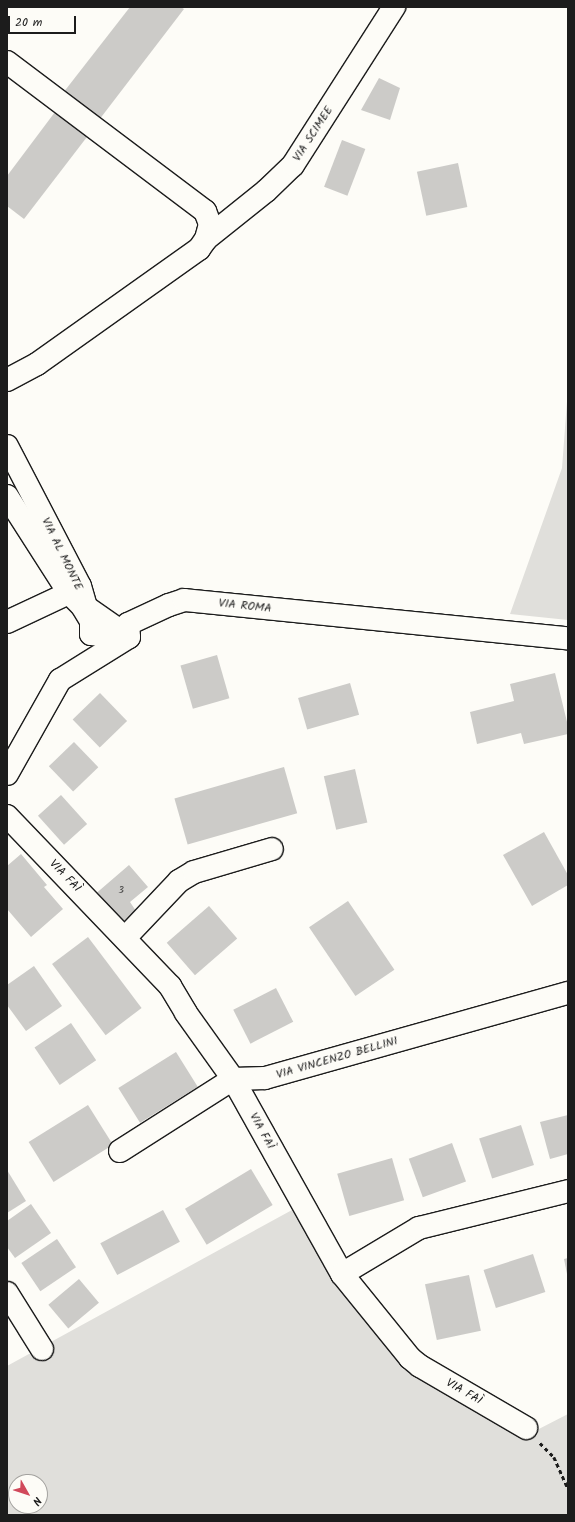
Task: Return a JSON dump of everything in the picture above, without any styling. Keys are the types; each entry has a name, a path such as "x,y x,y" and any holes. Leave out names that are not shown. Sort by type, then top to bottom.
{"street":[{"name":"VIA SCIMEE","path":"206,239 266,191 293,165 394,7"},
{"path":"7,62 205,212 210,224 206,239 198,249 37,364 7,380"},
{"path":"7,394 37,364"},
{"name":"VIA AL MONTE","path":"7,446 80,586 86,607 129,637"},
{"name":"VIA AL MONTE","path":"7,496 69,594 82,606 91,620 91,634 129,637"},
{"path":"7,622 69,594"},
{"name":"VIA ROMA","path":"129,637 128,624 169,605 184,600 568,638"},
{"path":"7,774 60,680 129,637"},
{"name":"VIA FAÌ","path":"7,816 170,986 186,1013 233,1079 342,1274 410,1358 420,1366 526,1428"},
{"path":"125,938 164,896 184,878 194,872 272,849"},
{"name":"VIA VINCENZO BELLINI","path":"233,1079 265,1078 568,993"},
{"path":"120,1151 233,1079"},
{"path":"342,1274 418,1228 568,1191"},
{"path":"7,1293 42,1349"}],"path":[{"path":"526,1428 554,1458 568,1489"}],"shaded area":[{"path":"568,388 568,620 510,614 562,468"},
{"path":"292,1210 403,1369 533,1432 568,1414 568,1515 7,1515 7,1366"}],"building":[{"path":"130,7 181,7 184,9 99,120 63,93"},
{"path":"379,78 400,88 390,120 361,110"},
{"path":"58,108 90,133 24,219 7,206 7,176"},
{"path":"342,140 365,149 347,196 324,187"},
{"path":"458,163 467,207 426,216 417,172"},
{"path":"217,655 229,698 193,709 180,665"},
{"path":"555,673 568,726 568,734 524,744 521,733 477,744 470,712 514,701 510,684"},
{"path":"350,683 359,715 307,730 298,698"},
{"path":"100,693 127,721 100,747 73,719"},
{"path":"74,742 98,767 73,791 49,766"},
{"path":"284,767 297,813 188,845 174,798"},
{"path":"355,769 367,823 336,830 324,776"},
{"path":"61,795 87,824 64,845 38,816"},
{"path":"544,832 568,875 568,885 532,906 503,855"},
{"path":"21,854 47,885 44,887 63,909 31,937 7,909 7,866"},
{"path":"129,865 148,887 130,902 136,911 119,925 93,896"},
{"path":"348,901 394,970 355,996 309,927"},
{"path":"209,906 237,938 195,975 167,943"},
{"path":"88,937 142,1008 106,1035 52,964"},
{"path":"34,966 62,1006 26,1031 7,1005 7,985"},
{"path":"276,988 293,1022 250,1044 233,1010"},
{"path":"71,1023 96,1060 60,1085 35,1048"},
{"path":"176,1052 198,1087 140,1123 118,1088"},
{"path":"88,1105 113,1145 54,1182 29,1142"},
{"path":"568,1115 568,1154 550,1159 540,1122"},
{"path":"521,1125 534,1165 492,1179 479,1139"},
{"path":"452,1143 466,1182 423,1197 409,1159"},
{"path":"392,1158 404,1200 349,1216 337,1174"},
{"path":"251,1169 273,1205 207,1245 185,1209"},
{"path":"7,1170 26,1201 7,1213"},
{"path":"31,1204 51,1233 15,1258 7,1247 7,1221"},
{"path":"163,1210 180,1242 117,1275 100,1243"},
{"path":"57,1239 76,1267 40,1291 21,1263"},
{"path":"533,1254 545,1292 496,1308 484,1270"},
{"path":"568,1258 568,1273 567,1274 564,1259"},
{"path":"469,1275 481,1331 437,1340 425,1284"},
{"path":"79,1279 99,1303 68,1328 48,1305"}]}
